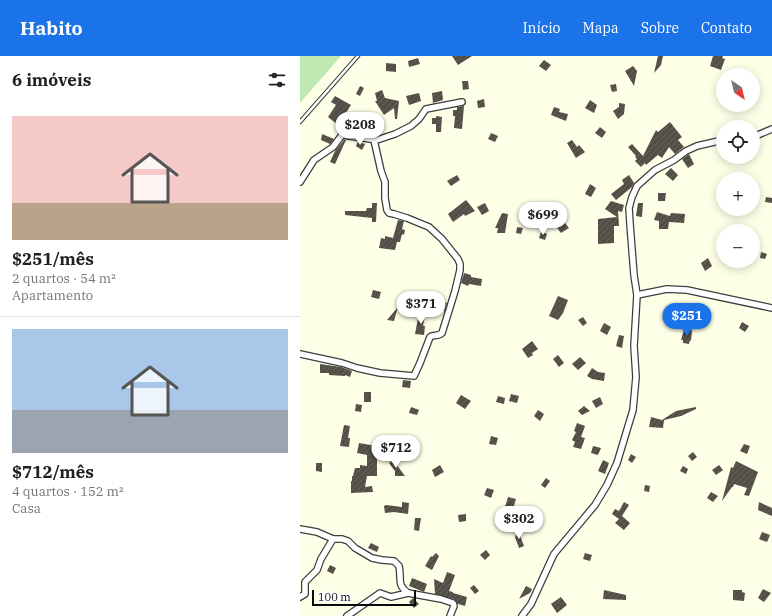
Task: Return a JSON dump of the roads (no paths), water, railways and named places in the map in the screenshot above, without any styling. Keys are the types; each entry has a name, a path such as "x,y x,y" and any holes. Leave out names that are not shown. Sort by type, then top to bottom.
{"street":[{"path":"300,182 314,160 333,147 342,135 359,136 374,140 394,134 411,126 426,109 462,102"},
{"path":"760,133 772,129"},
{"path":"300,354 380,373 414,376 430,337 432,335 438,336 442,333 457,284 460,264 458,259 442,238 429,227 407,218 389,214 387,210 385,182 374,140"},
{"path":"522,616 531,604 554,554 595,505 607,485 617,463 633,410 636,377 634,346 637,295 634,275 630,208 632,197 637,186 655,170 674,160 686,151 697,146 716,142"},
{"path":"637,295 667,289 687,290 772,308"},
{"path":"300,529 316,532 332,539 342,539 348,541 355,548 372,558 394,561 400,566 401,587 408,594"},
{"path":"300,597 305,594 305,582 317,570 332,539"},
{"path":"347,616 378,594 383,593 391,597 408,594 441,599 453,603 454,606 450,616"}],"lane":[{"path":"300,122 358,56"}]}
